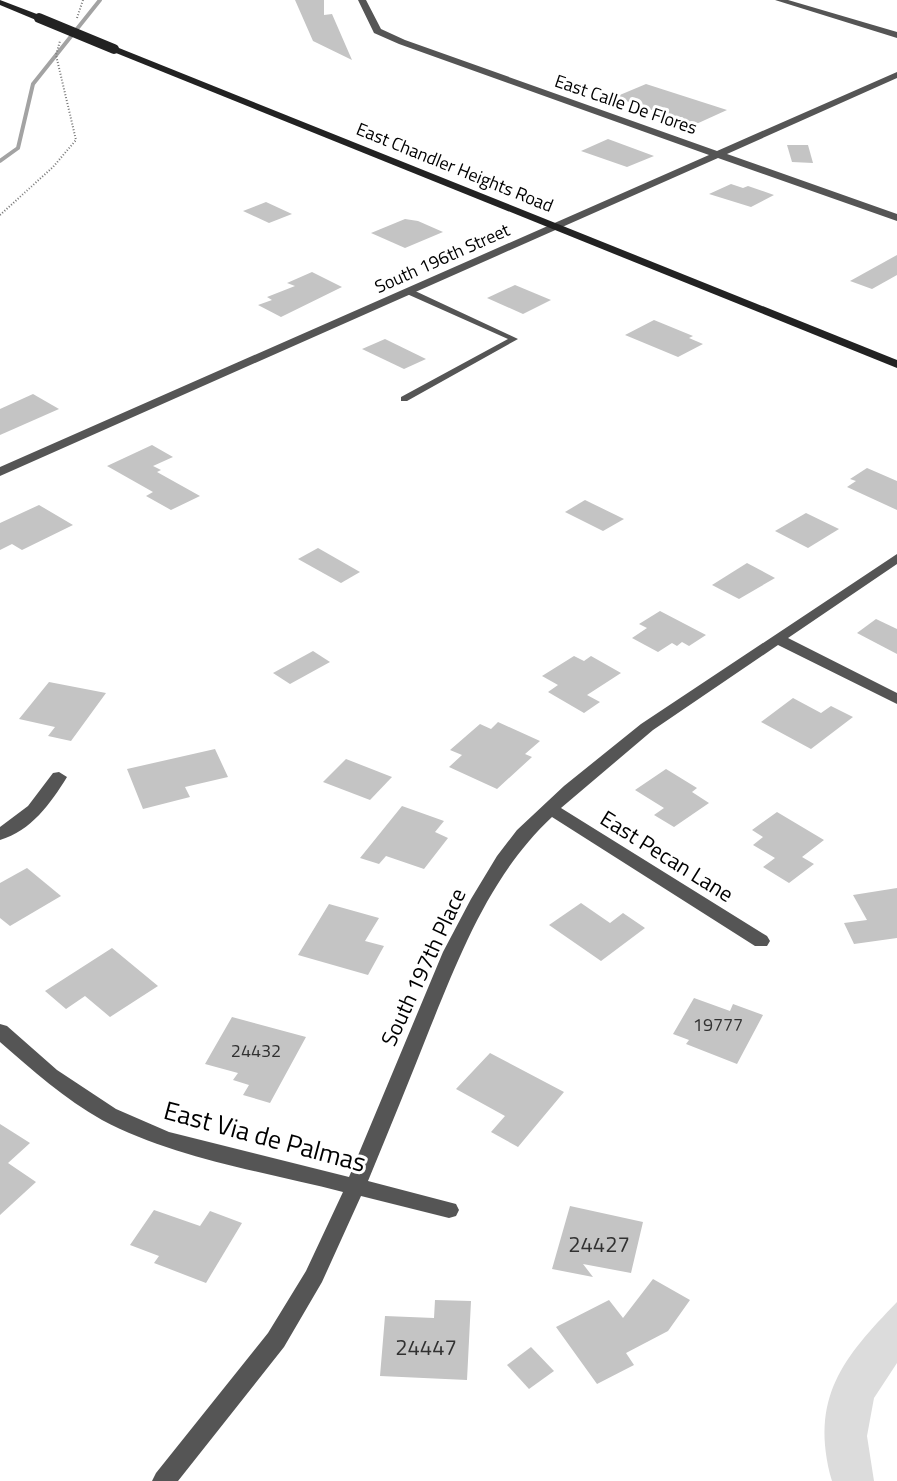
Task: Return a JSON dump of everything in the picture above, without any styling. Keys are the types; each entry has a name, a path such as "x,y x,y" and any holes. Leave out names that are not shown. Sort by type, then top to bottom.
{"main road":[{"name":"East Chandler Heights Road","path":"0,2 897,364"}],"street":[{"name":"East Calle De Flores","path":"362,0 377,31 402,42 897,218"},
{"path":"779,0 897,35"},
{"name":"South 196th Street","path":"0,472 897,75"},
{"name":"South 197th Place","path":"164,1481 276,1340 314,1276 355,1188 452,952 477,903 517,842 550,808 647,727 897,558"},
{"path":"778,639 897,699"},
{"path":"0,834 28,818 43,804 59,777"},
{"name":"East Pecan Lane","path":"550,808 761,941"},
{"name":"East Via de Palmas","path":"0,1031 50,1075 109,1114 165,1139 449,1210"}],"lane":[{"path":"404,399 514,339 410,292"}],"path":[{"path":"0,215 53,167 76,140 59,73 58,44"}],"shaded area":[{"path":"897,1302 897,1363 874,1398 867,1436 874,1481 832,1481 826,1452 828,1403 847,1361"}],"building":[{"path":"295,0 324,0 324,15 332,14 352,60 313,41"},
{"path":"646,84 727,110 694,125 615,97"},
{"path":"608,139 654,156 627,167 581,151"},
{"path":"787,145 808,145 813,163 792,162"},
{"path":"731,184 774,195 751,207 709,194"},
{"path":"266,202 292,214 269,223 243,211"},
{"path":"405,219 443,232 405,248 371,233"},
{"path":"897,255 897,275 872,289 850,281"},
{"path":"312,272 342,287 281,317 258,305 272,300 267,297 295,286 287,283"},
{"path":"515,285 551,300 523,314 487,298"},
{"path":"654,320 693,336 689,338 703,344 678,357 625,335"},
{"path":"385,339 426,359 404,369 362,349"},
{"path":"33,394 59,409 0,435 0,409"},
{"path":"152,445 173,457 153,466 161,470 157,472 200,496 171,510 146,496 153,492 107,466"},
{"path":"867,468 897,481 897,510 847,487 856,481 850,479"},
{"path":"585,500 624,519 603,531 565,512"},
{"path":"39,505 73,525 22,550 12,544 0,550 0,523"},
{"path":"806,513 839,529 808,548 775,531"},
{"path":"318,548 360,572 341,583 298,559"},
{"path":"747,563 775,578 739,599 712,585"},
{"path":"660,611 706,635 689,646 682,642 677,646 672,643 658,652 632,638 647,628 639,624"},
{"path":"876,619 897,629 897,654 857,633"},
{"path":"313,651 330,662 290,684 273,673"},
{"path":"574,656 584,661 591,656 621,673 587,695 600,702 584,713 548,692 558,685 542,676"},
{"path":"49,682 106,693 71,741 48,736 55,727 19,719"},
{"path":"793,698 821,713 831,706 853,717 811,749 761,722"},
{"path":"498,722 540,741 525,754 532,757 497,789 449,767 462,755 450,750 480,724 491,729"},
{"path":"215,749 228,777 185,787 190,797 143,809 127,769"},
{"path":"346,759 392,777 370,800 323,782"},
{"path":"666,769 697,788 692,792 709,803 674,827 654,815 664,808 635,790"},
{"path":"402,806 444,821 435,832 448,838 424,869 386,856 379,864 360,858"},
{"path":"777,812 824,840 802,857 814,864 789,883 763,867 775,858 753,845 763,837 752,830"},
{"path":"27,868 61,896 10,926 0,918 0,883"},
{"path":"897,888 897,938 854,944 844,923 867,920 853,895"},
{"path":"581,903 610,923 623,913 645,928 601,961 549,925"},
{"path":"329,904 379,918 365,941 384,946 368,975 298,955"},
{"path":"112,948 158,986 110,1017 85,996 66,1009 45,991"},
{"path":"694,998 730,1011 733,1004 763,1015 737,1064 686,1044 689,1040 673,1034"},
{"path":"232,1017 306,1037 270,1103 243,1095 249,1085 233,1080 238,1073 205,1064"},
{"path":"490,1053 564,1092 518,1147 491,1132 505,1116 456,1089"},
{"path":"0,1124 30,1143 8,1163 36,1182 0,1215"},
{"path":"570,1206 643,1222 631,1273 583,1264 593,1277 552,1269"},
{"path":"154,1210 200,1226 210,1211 242,1223 206,1283 154,1263 159,1256 130,1245"},
{"path":"653,1279 690,1300 668,1331 626,1353 634,1365 597,1384 556,1327 609,1300 623,1318"},
{"path":"435,1300 471,1301 467,1380 380,1376 385,1316 434,1318"},
{"path":"531,1347 554,1371 529,1389 507,1365"}],"waterway":[{"path":"0,161 18,148 33,84 100,0"}]}
